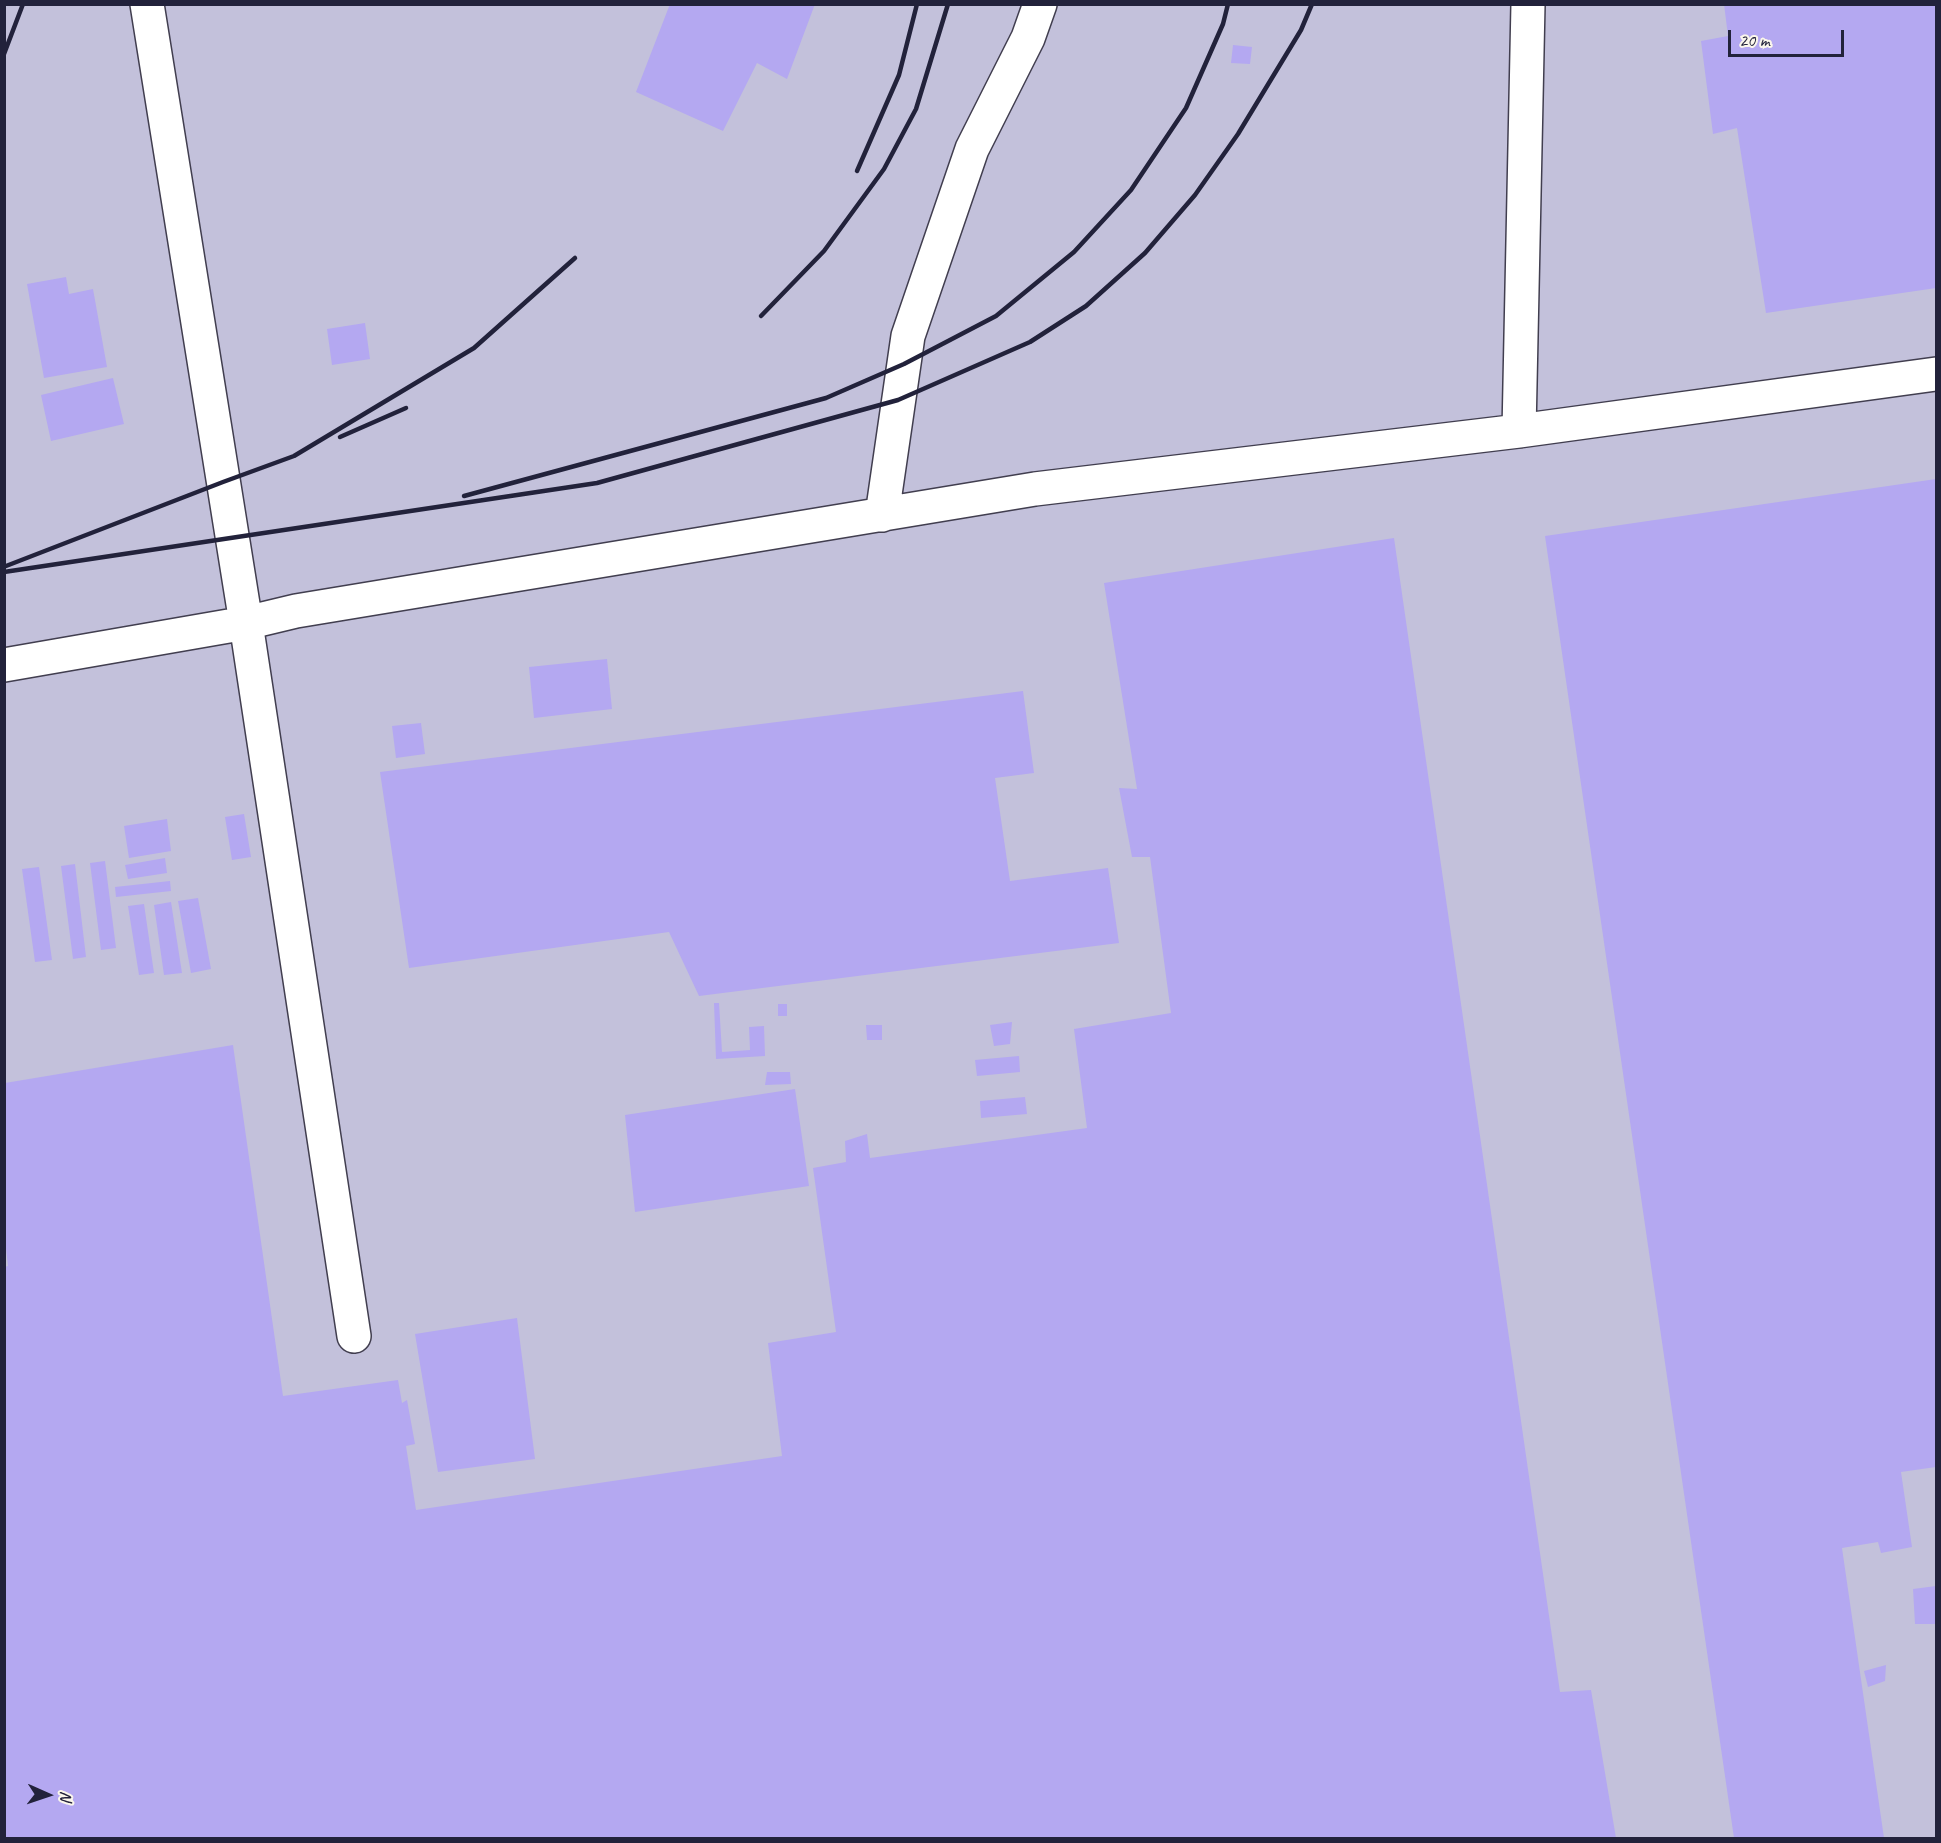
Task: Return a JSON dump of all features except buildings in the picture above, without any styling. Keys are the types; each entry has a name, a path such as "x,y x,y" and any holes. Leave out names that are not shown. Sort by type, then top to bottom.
{"street":[{"path":"147,4 246,624 354,1336"},
{"path":"882,515 908,336 972,149 1028,38 1040,4"},
{"path":"1519,430 1528,4"},
{"path":"4,665 246,624 296,611 1035,489 1519,430 1936,374"}],"shaded area":[{"path":"5,5 1936,5 1936,1838 5,1838"}],"railway":[{"path":"4,54 23,4"},
{"path":"857,171 899,75 917,4"},
{"path":"761,316 824,251 884,169 916,109 948,4"},
{"path":"464,496 826,398 904,364 996,316 1074,252 1131,190 1186,108 1223,24 1228,4"},
{"path":"4,572 597,483 898,400 1030,342 1086,306 1145,253 1195,195 1238,134 1301,30 1312,4"},
{"path":"6,566 294,456 474,348 575,258"},
{"path":"340,437 406,408"}]}
